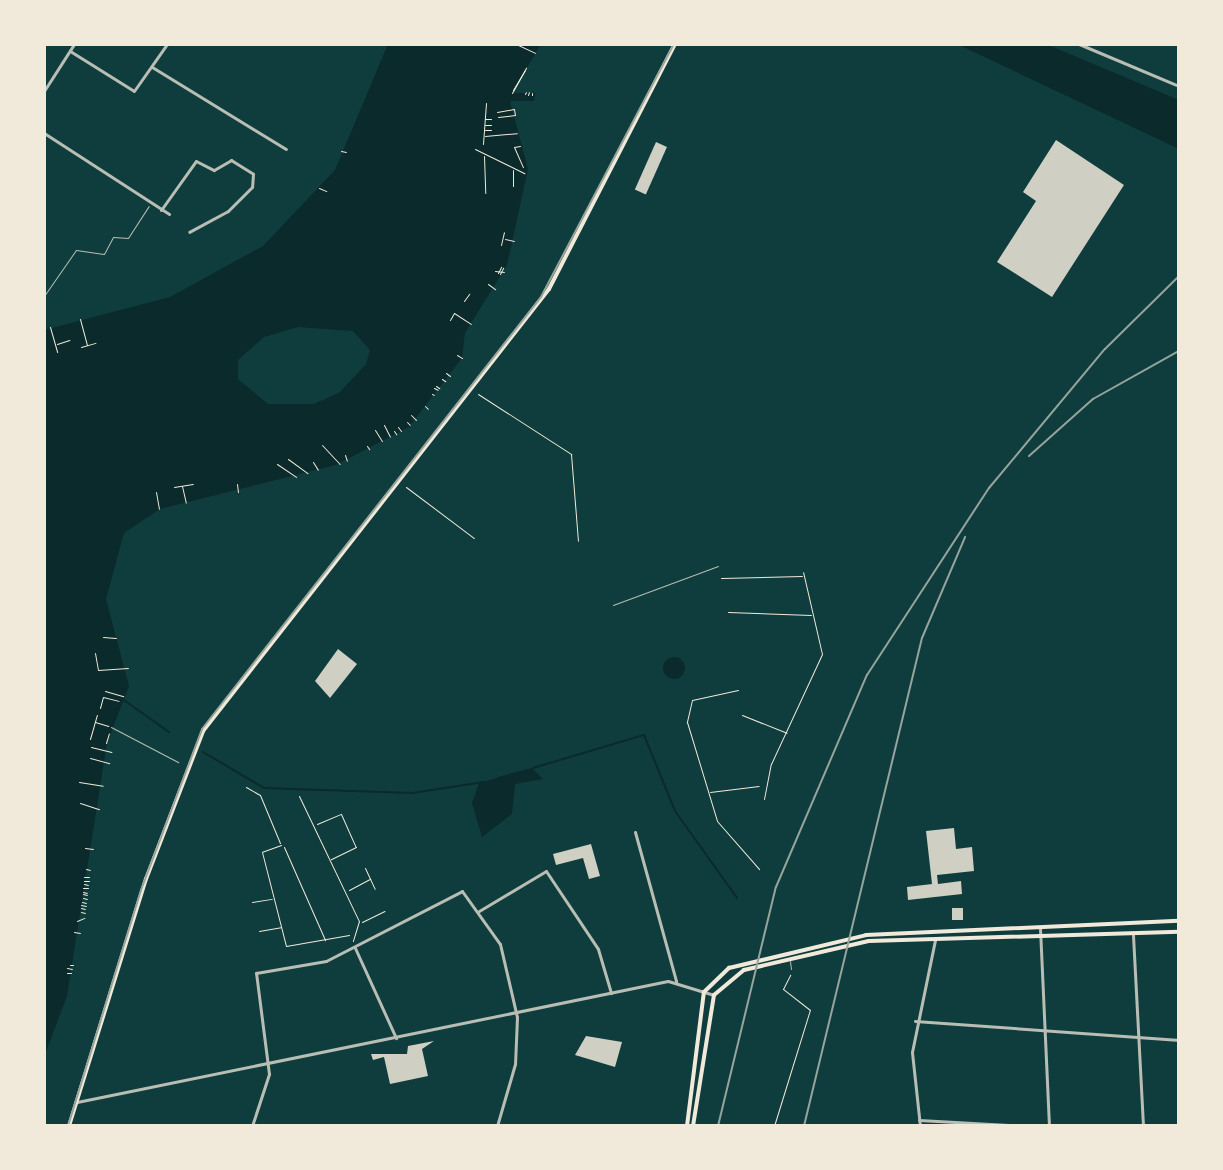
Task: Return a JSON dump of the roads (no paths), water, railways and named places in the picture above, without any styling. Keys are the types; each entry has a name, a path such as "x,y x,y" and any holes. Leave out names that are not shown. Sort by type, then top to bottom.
{"main road":[{"path":"69,1126 145,881 203,731 549,289 675,44"},
{"path":"687,1126 704,992 729,968 887,933 1179,921"},
{"path":"693,1126 714,995 739,972 790,958 898,941 1179,932"}],"street":[{"path":"44,91 74,44"},
{"path":"70,51 134,91 167,44"},
{"path":"1079,44 1179,86"},
{"path":"152,67 286,149"},
{"path":"44,133 169,214"},
{"path":"161,210 196,161 214,170 231,160 253,174 252,187 228,211 189,232"},
{"path":"635,832 676,981"},
{"path":"479,911 546,871 598,949 611,993"},
{"path":"252,1126 265,1100 267,1064 256,973 319,963 355,948 462,891 479,911 502,950 516,1013 515,1064 497,1126"},
{"path":"1040,928 1049,1126"},
{"path":"1133,935 1143,1126"},
{"path":"920,1126 915,1021 935,940"},
{"path":"355,948 396,1038"},
{"path":"77,1102 676,981 714,995"},
{"path":"915,1021 1179,1040"},
{"path":"919,1120 1026,1126"}],"lane":[{"path":"1096,51 1099,44"},
{"path":"44,296 76,250 104,254 113,237 128,238 151,203"},
{"path":"613,605 718,566"},
{"path":"111,727 178,762"},
{"path":"790,958 791,969"}],"water":[{"path":"388,44 541,44 512,93 535,93 534,101 510,101 528,169 507,265 465,333 462,358 409,427 336,465 160,509 124,533 106,599 129,686 107,743 67,996 44,1057 44,330 170,297 263,246 335,170","holes":["298,327 353,331 370,350 366,364 340,392 314,404 268,404 238,379 238,360 264,337"]},
{"path":"957,44 1046,44 1179,100 1179,149"},
{"path":"670,657 678,657 685,668 678,679 670,679 663,672 663,664"},
{"path":"532,768 543,779 515,784 512,814 482,837 472,803 479,783"}],"waterway":[{"path":"121,698 169,732"},
{"path":"533,768 644,735 675,811 737,898"},
{"path":"203,752 264,788 412,793 484,782"},
{"path":"498,778 527,770"}],"tram line":[{"path":"68,1126 141,890 202,729 541,297 674,44"}],"railway":[{"path":"718,1126 776,887 867,675 989,488 1105,349 1179,276"},
{"path":"1029,456 1093,399 1179,351"},
{"path":"804,1126 922,638 965,537"}]}
